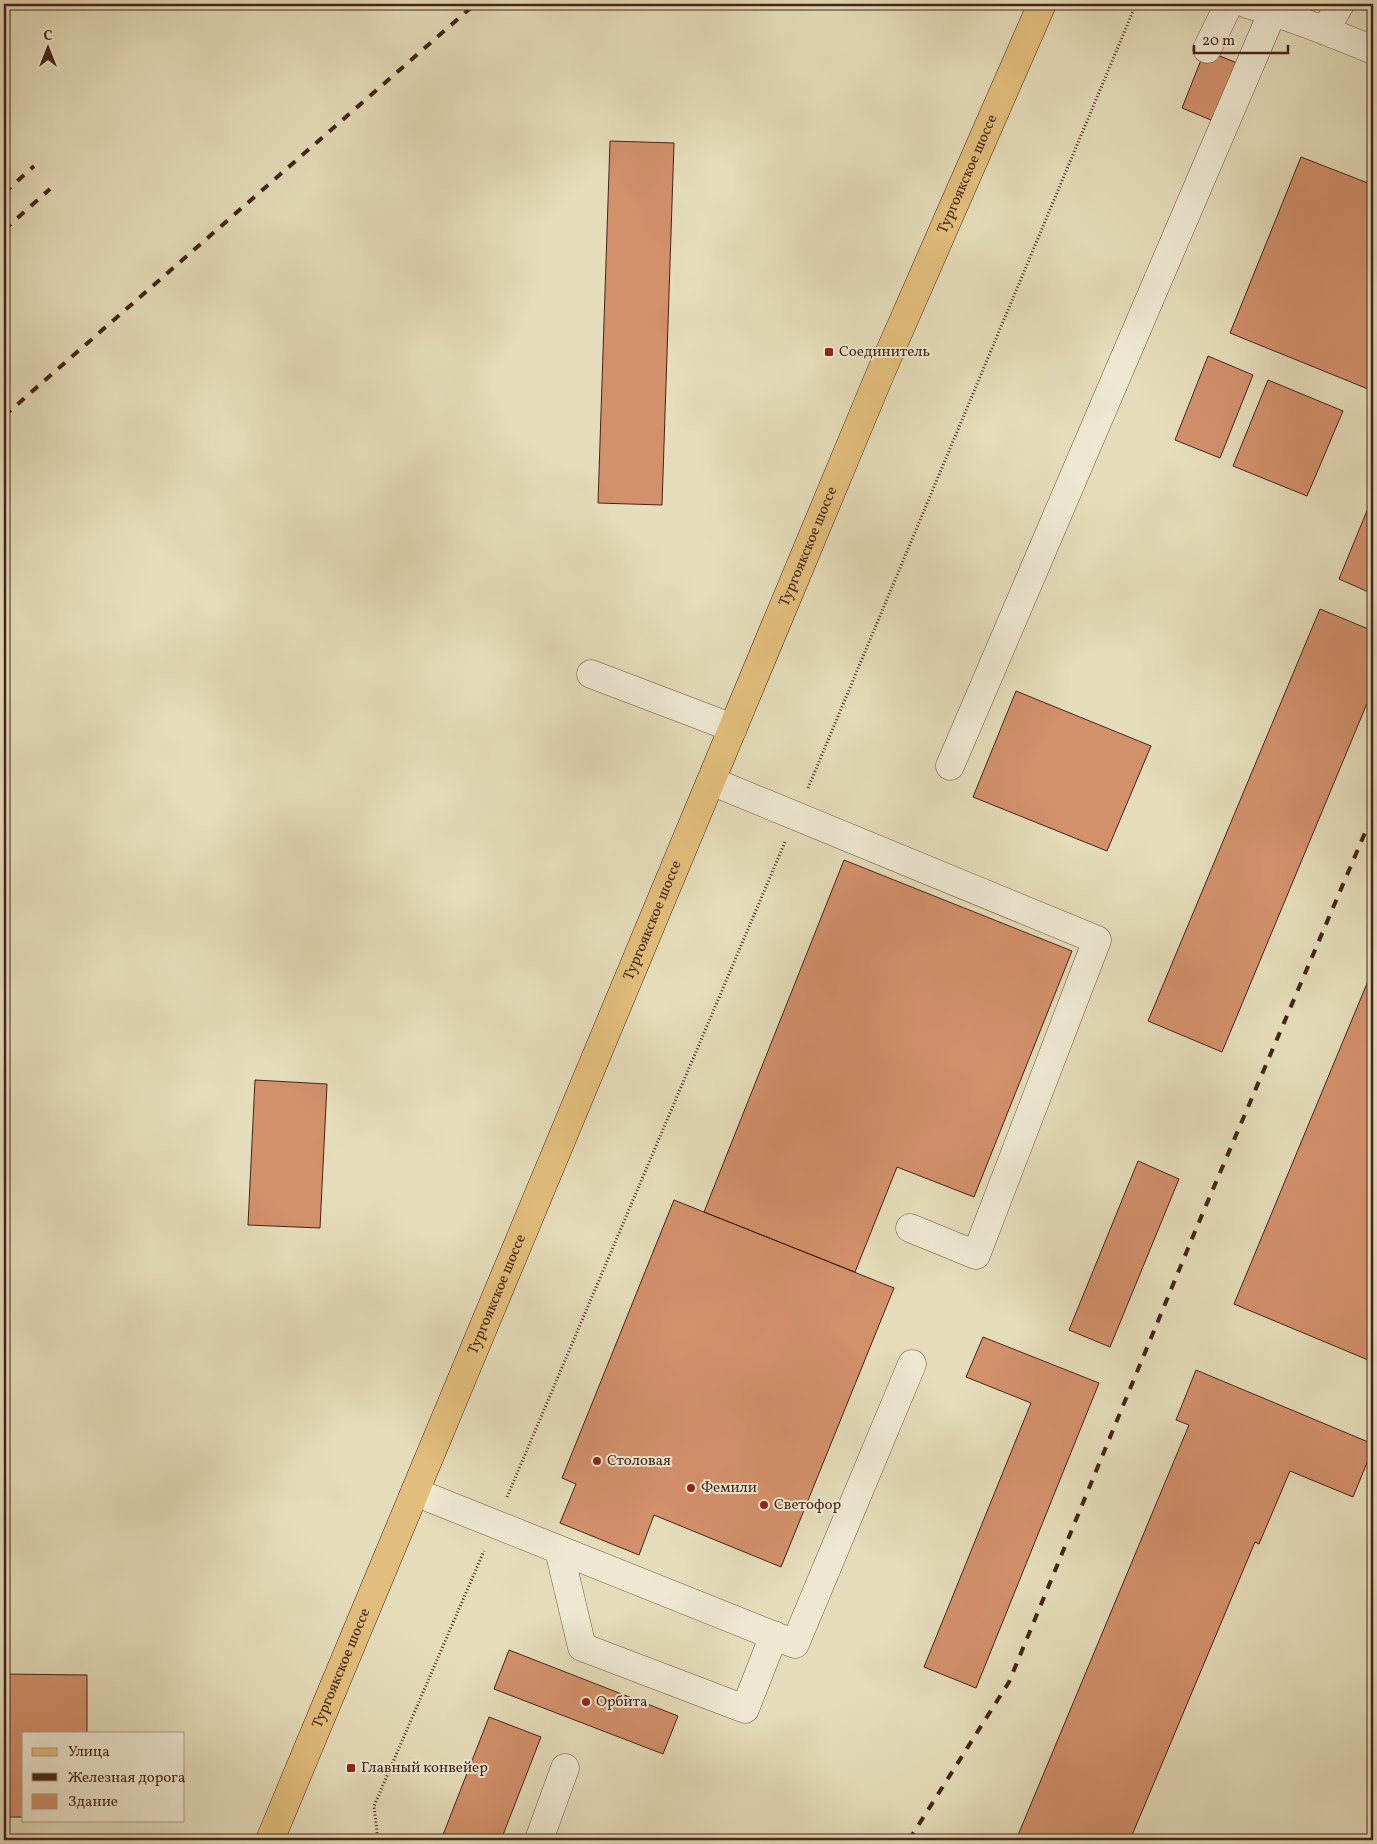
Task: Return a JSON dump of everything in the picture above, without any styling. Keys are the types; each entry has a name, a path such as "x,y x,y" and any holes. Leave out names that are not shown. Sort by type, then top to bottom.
{"main road":[{"name":"Тургоякское шоссе","path":"270,1840 881,372 1042,4"}],"lane":[{"path":"1207,49 1229,4"},
{"path":"1247,4 1273,11 1373,50"},
{"path":"1325,30 1340,4"},
{"path":"950,766 1273,11"},
{"path":"591,674 733,728"},
{"path":"711,781 1097,940 976,1254 910,1228"},
{"path":"415,1492 795,1644 912,1364"},
{"path":"559,1550 582,1647 745,1710 774,1635"},
{"path":"539,1840 565,1768"}],"path":[{"path":"378,1840 374,1806 496,1524 796,816 1136,4"}],"building":[{"path":"1205,50 1247,67 1223,125 1182,108"},
{"path":"610,141 674,143 662,505 598,503"},
{"path":"1301,157 1373,185 1373,391 1230,333"},
{"path":"1208,356 1253,375 1220,458 1175,440"},
{"path":"1268,380 1343,411 1307,496 1233,466"},
{"path":"1373,496 1373,594 1339,579"},
{"path":"1320,609 1373,631 1373,689 1222,1052 1148,1021"},
{"path":"1016,691 1151,746 1107,851 973,797"},
{"path":"844,860 1072,951 974,1197 897,1167 855,1272 704,1212"},
{"path":"1373,969 1373,1362 1234,1304"},
{"path":"255,1080 327,1084 320,1228 248,1225"},
{"path":"1138,1161 1179,1179 1110,1347 1069,1330"},
{"path":"674,1200 894,1288 781,1567 654,1515 639,1555 560,1523 576,1484 562,1478"},
{"path":"983,1337 1099,1383 976,1688 924,1667 1031,1403 966,1377"},
{"path":"1196,1370 1373,1444 1373,1448 1353,1497 1290,1471 1259,1544 1255,1542 1130,1840 1016,1840 1189,1425 1176,1420"},
{"name":"Орбита","path":"509,1650 678,1716 663,1754 494,1689"},
{"path":"4,1674 87,1675 87,1732 22,1732 22,1817 4,1817"},
{"path":"489,1717 541,1737 501,1840 441,1840"}],"railway":[{"path":"4,416 475,4"},
{"path":"4,193 34,166"},
{"path":"4,230 50,189"},
{"path":"909,1840 1009,1682 1196,1229 1373,814"}],"place":[{"name":"Соединитель","path":"829,352"},
{"name":"Столовая","path":"597,1461"},
{"name":"Фемили","path":"691,1488"},
{"name":"Светофор","path":"764,1505"},
{"name":"Орбита","path":"586,1702"},
{"name":"Главный конвейер","path":"351,1768"}]}
